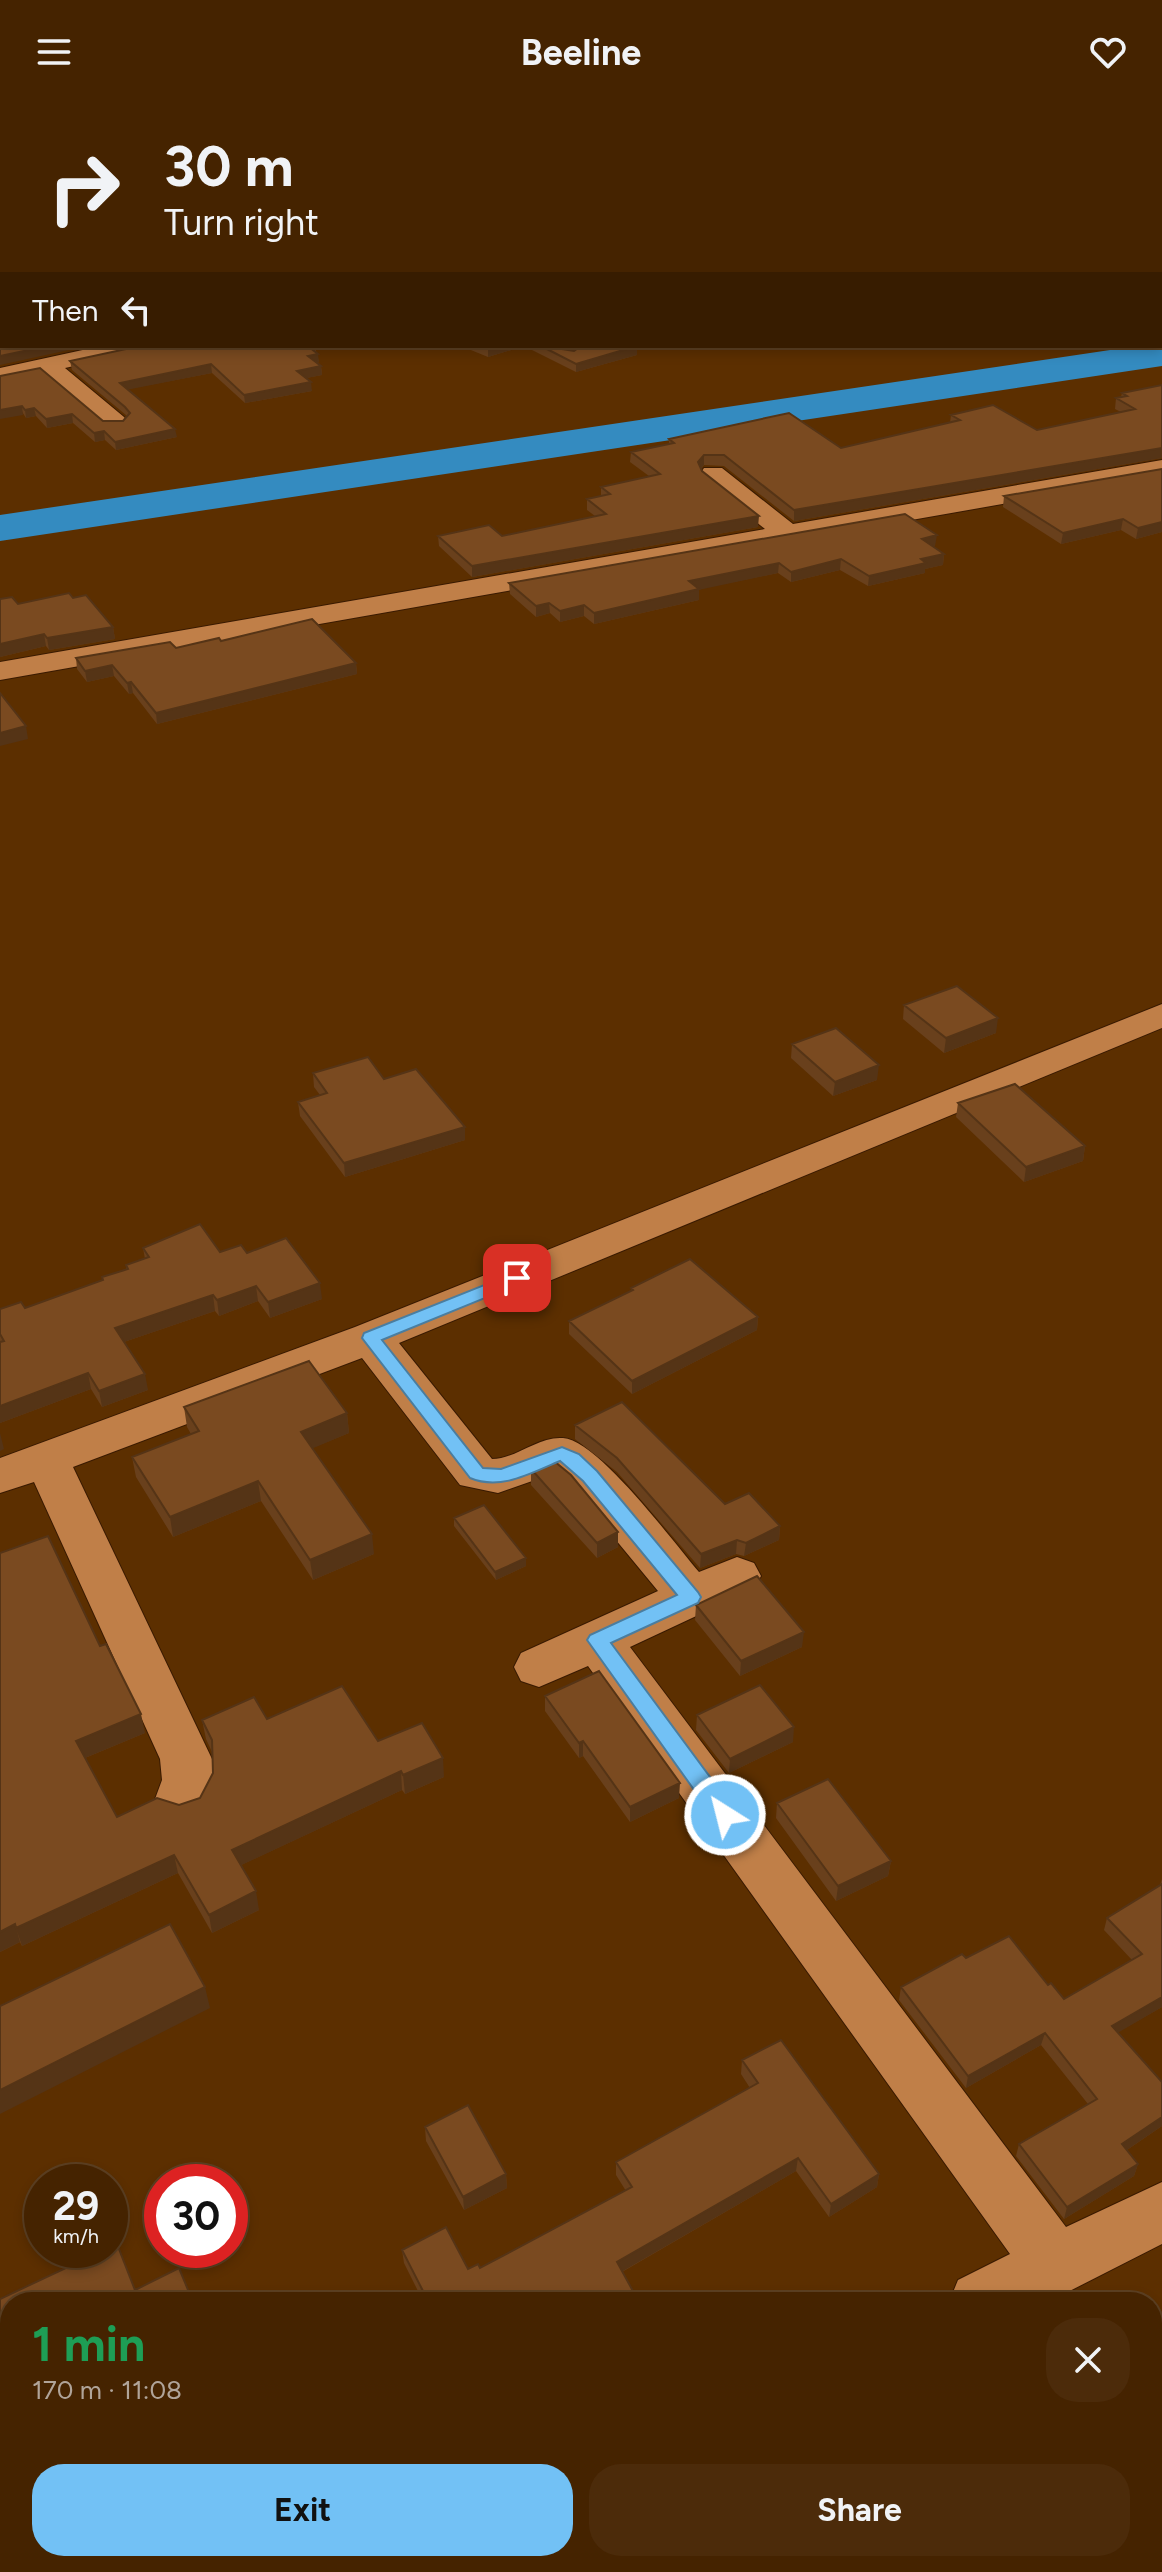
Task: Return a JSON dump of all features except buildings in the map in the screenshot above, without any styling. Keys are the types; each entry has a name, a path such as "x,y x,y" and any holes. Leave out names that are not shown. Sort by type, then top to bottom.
{"street":[{"path":"0,375 125,348"},
{"path":"47,365 115,422"},
{"path":"0,671 1162,468"},
{"path":"713,474 787,533"},
{"path":"0,1476 371,1338 1162,1015"},
{"path":"371,1338 477,1473 486,1477 502,1476 562,1454 572,1459 590,1476 691,1597"},
{"path":"46,1458 186,1759 189,1780 182,1799"},
{"path":"539,1667 737,1576"},
{"path":"597,1640 1055,2264"},
{"path":"1003,2292 1162,2212"}],"waterway":[{"path":"0,528 1162,354"}],"route":[{"path":"517,1278 371,1338 477,1473 486,1477 502,1476 553,1455 562,1454 572,1459 590,1476 691,1597 597,1640 725,1815"}]}
